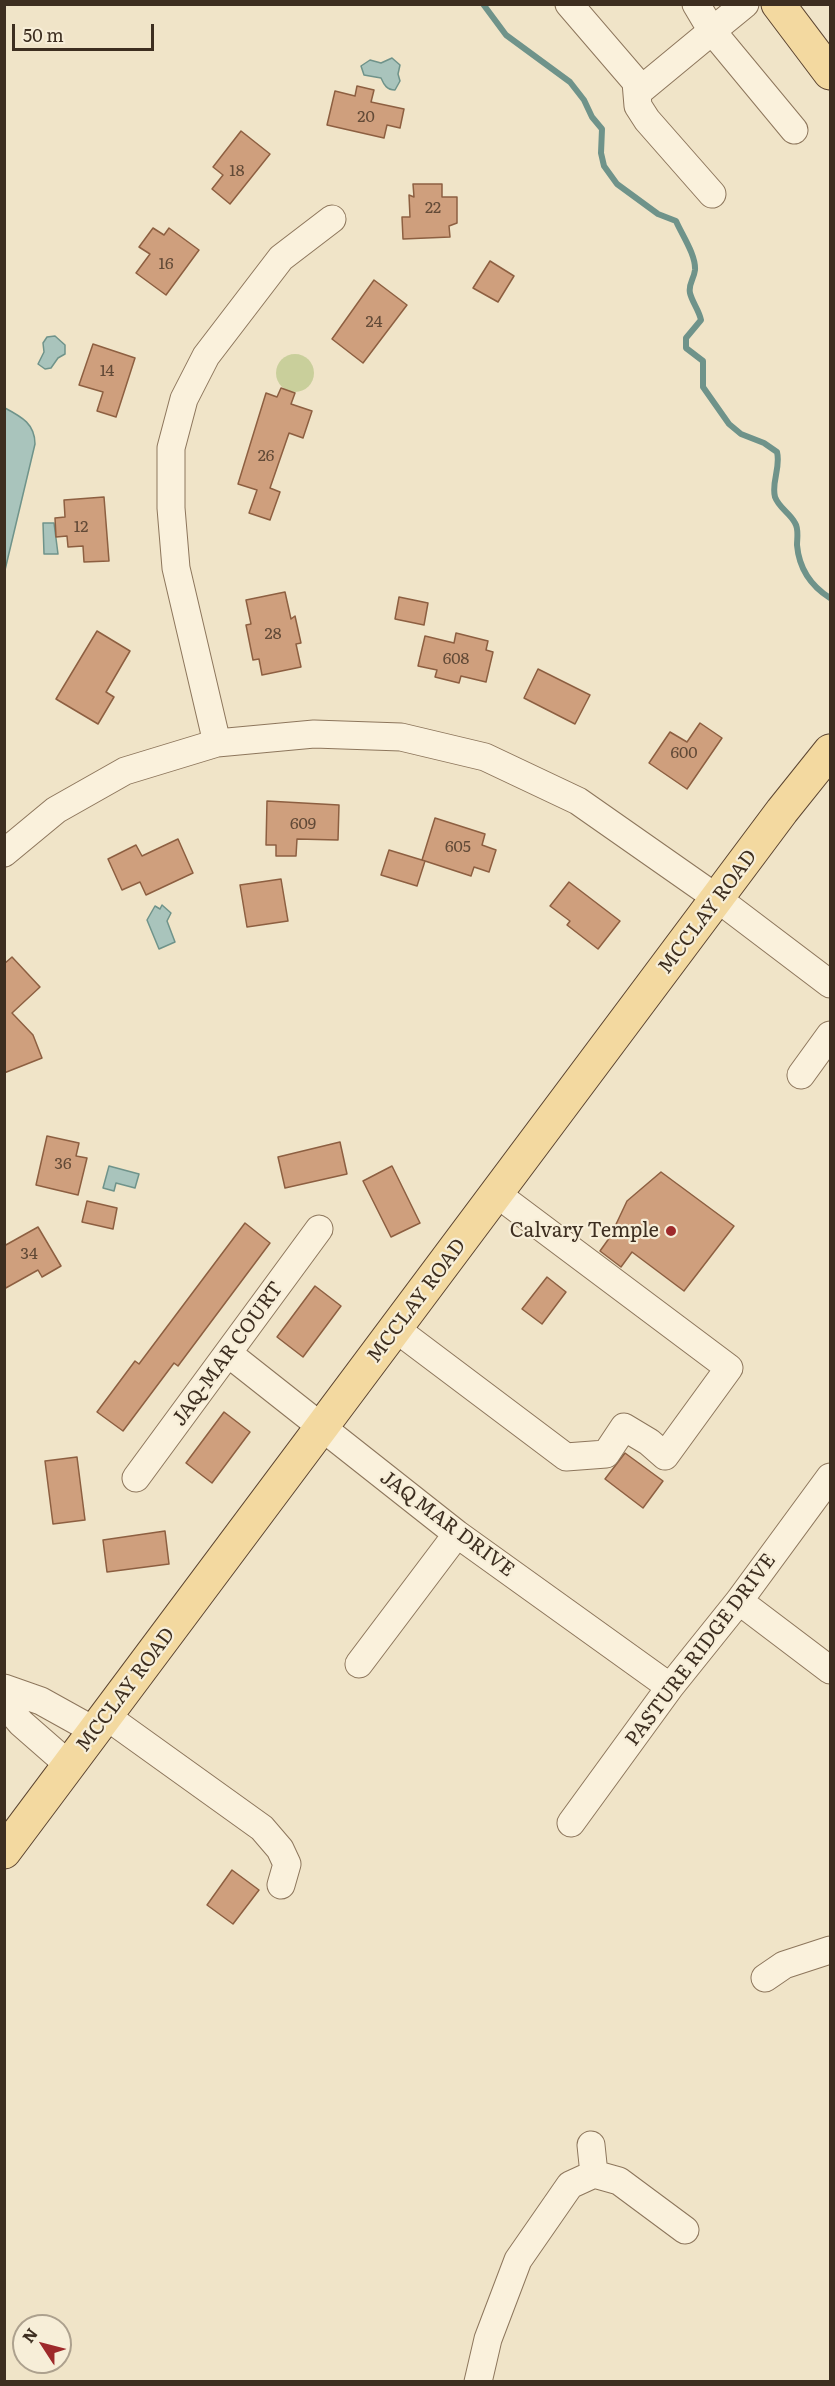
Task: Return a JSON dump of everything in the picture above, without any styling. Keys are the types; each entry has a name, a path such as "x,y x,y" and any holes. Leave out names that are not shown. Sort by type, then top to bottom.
{"main road":[{"path":"778,4 831,73"},
{"name":"MCCLAY ROAD","path":"4,1852 831,751"}],"street":[{"path":"569,4 636,82 638,106 647,120 712,194"},
{"path":"696,4 712,31 794,130"},
{"path":"637,93 745,4"},
{"path":"217,743 176,568 171,508 171,448 184,399 206,356 281,258 332,219"},
{"path":"4,853 56,810 125,771 217,743 314,734 401,737 485,757 578,801 718,899 831,984"},
{"path":"801,1075 831,1035"},
{"path":"396,1329 566,1457 606,1454 624,1427 649,1442 665,1456 729,1368 497,1194"},
{"name":"JAQ-MAR COURT","path":"136,1478 320,1229"},
{"name":"JAQ MAR DRIVE","path":"229,1354 457,1534 670,1687"},
{"name":"PASTURE RIDGE DRIVE","path":"571,1823 670,1687 739,1601 831,1478"},
{"path":"359,1664 457,1534"},
{"path":"739,1601 831,1670"},
{"path":"4,1688 101,1724 262,1828 280,1849 287,1864 281,1885"},
{"path":"4,1703 21,1723 69,1765"},
{"path":"765,1978 784,1965 831,1950"},
{"path":"591,2145 594,2174"},
{"path":"478,2382 488,2339 518,2260 570,2185 594,2174 619,2181 685,2230"}],"green space":[{"path":"295,354 309,359 314,373 309,387 295,392 281,387 276,373 281,359"}],"water":[{"path":"392,58 400,65 398,74 400,81 395,90 386,87 381,78 364,75 361,66 370,60 381,63"},
{"path":"55,336 65,345 65,354 58,358 51,368 45,369 38,364 44,352 43,343 47,337"},
{"path":"5,408 22,418 30,426 35,444 5,570"},
{"path":"43,523 54,523 58,554 44,554"},
{"path":"162,905 171,913 167,921 175,942 159,949 147,920 155,906 160,909"},
{"path":"109,1166 139,1174 135,1188 116,1183 114,1191 103,1188"}],"building":[{"path":"357,86 374,90 371,102 404,109 400,128 387,125 384,138 327,125 335,91 355,96"},
{"path":"241,131 270,154 230,204 212,189 223,175 213,167"},
{"path":"413,184 442,184 442,197 457,197 457,223 449,226 450,237 403,239 402,217 410,217 409,195 414,197"},
{"path":"153,228 164,235 169,228 199,250 166,295 136,273 150,254 139,247"},
{"path":"490,261 514,276 498,302 473,288"},
{"path":"374,280 407,305 363,363 332,339"},
{"path":"93,344 135,358 116,417 97,411 103,392 79,385"},
{"path":"281,388 295,393 291,404 312,411 303,438 289,433 270,488 280,492 270,520 249,513 257,490 238,484 266,393 277,397"},
{"path":"104,497 109,561 84,562 83,546 68,547 67,536 56,537 55,518 65,517 64,500"},
{"path":"285,592 291,619 295,616 301,643 296,644 301,667 262,675 259,659 253,660 246,625 251,624 246,600"},
{"path":"399,597 428,603 424,625 395,619"},
{"path":"97,631 130,651 106,692 114,697 98,724 56,699"},
{"path":"456,633 488,641 486,650 493,652 486,682 461,676 459,683 435,677 437,670 418,666 425,636 454,643"},
{"path":"538,669 590,695 575,724 524,698"},
{"path":"700,723 722,738 687,789 649,763 670,732 687,742"},
{"path":"267,801 339,805 338,840 297,839 296,856 276,856 276,845 266,845"},
{"path":"435,818 485,834 482,845 496,850 489,872 474,867 471,876 422,860"},
{"path":"178,839 193,873 146,895 140,882 122,890 108,859 136,845 142,856"},
{"path":"389,850 425,861 417,886 381,875"},
{"path":"281,879 288,921 247,927 240,885"},
{"path":"569,882 620,921 598,949 567,925 570,921 550,906"},
{"path":"12,957 40,987 12,1013 33,1035 42,1058 4,1073 4,964"},
{"path":"47,1136 79,1143 76,1156 87,1158 78,1195 36,1185"},
{"path":"340,1142 347,1174 285,1188 278,1157"},
{"path":"392,1166 420,1223 391,1237 363,1181"},
{"name":"Calvary Temple","path":"661,1172 734,1226 684,1291 632,1252 621,1267 600,1251 610,1237 627,1201"},
{"path":"87,1201 117,1208 113,1229 82,1222"},
{"path":"245,1223 270,1243 178,1366 174,1363 123,1431 97,1412 135,1361 139,1364"},
{"path":"38,1227 61,1266 42,1277 38,1270 4,1289 4,1246"},
{"path":"547,1277 566,1292 542,1324 522,1309"},
{"path":"315,1286 341,1306 303,1357 277,1337"},
{"path":"224,1412 250,1432 212,1483 186,1463"},
{"path":"625,1453 663,1481 643,1508 605,1479"},
{"path":"77,1457 85,1520 53,1524 45,1461"},
{"path":"165,1531 169,1564 107,1572 103,1540"},
{"path":"232,1870 259,1890 233,1924 207,1905"}],"waterway":[{"path":"483,4 506,35 570,82 584,100 592,117 602,129 601,153 604,166 617,184 658,214 676,221 695,264 690,290 701,320 686,338 686,348 703,361 703,387 729,424 741,434 764,443 777,452 775,497 796,525 798,553 803,569 817,588 830,598"}],"place":[{"name":"Calvary Temple","path":"671,1231"}]}
